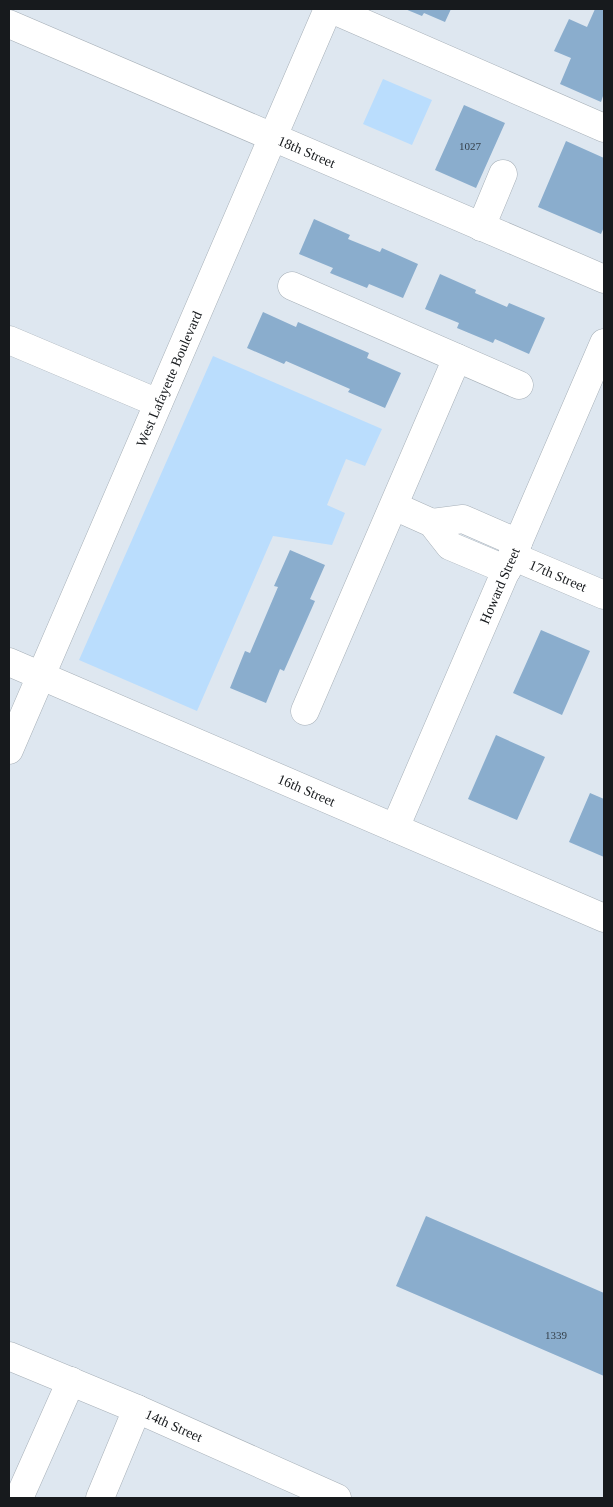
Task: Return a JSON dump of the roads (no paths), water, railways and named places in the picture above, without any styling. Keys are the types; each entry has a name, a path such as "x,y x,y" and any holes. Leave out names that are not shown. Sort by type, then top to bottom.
{"street":[{"path":"329,9 604,128"},
{"name":"West Lafayette Boulevard","path":"9,750 329,9"},
{"name":"18th Street","path":"9,24 604,279"},
{"path":"481,227 503,174"},
{"path":"292,286 519,385"},
{"path":"9,340 158,403"},
{"name":"Howard Street","path":"395,828 604,343"},
{"path":"305,711 458,358"},
{"name":"17th Street","path":"394,506 432,523 450,546 512,556 604,595"},
{"name":"16th Street","path":"9,662 604,918"},
{"name":"14th Street","path":"9,1356 137,1409 337,1498"},
{"path":"20,1498 71,1381"},
{"path":"100,1498 137,1409"}]}
